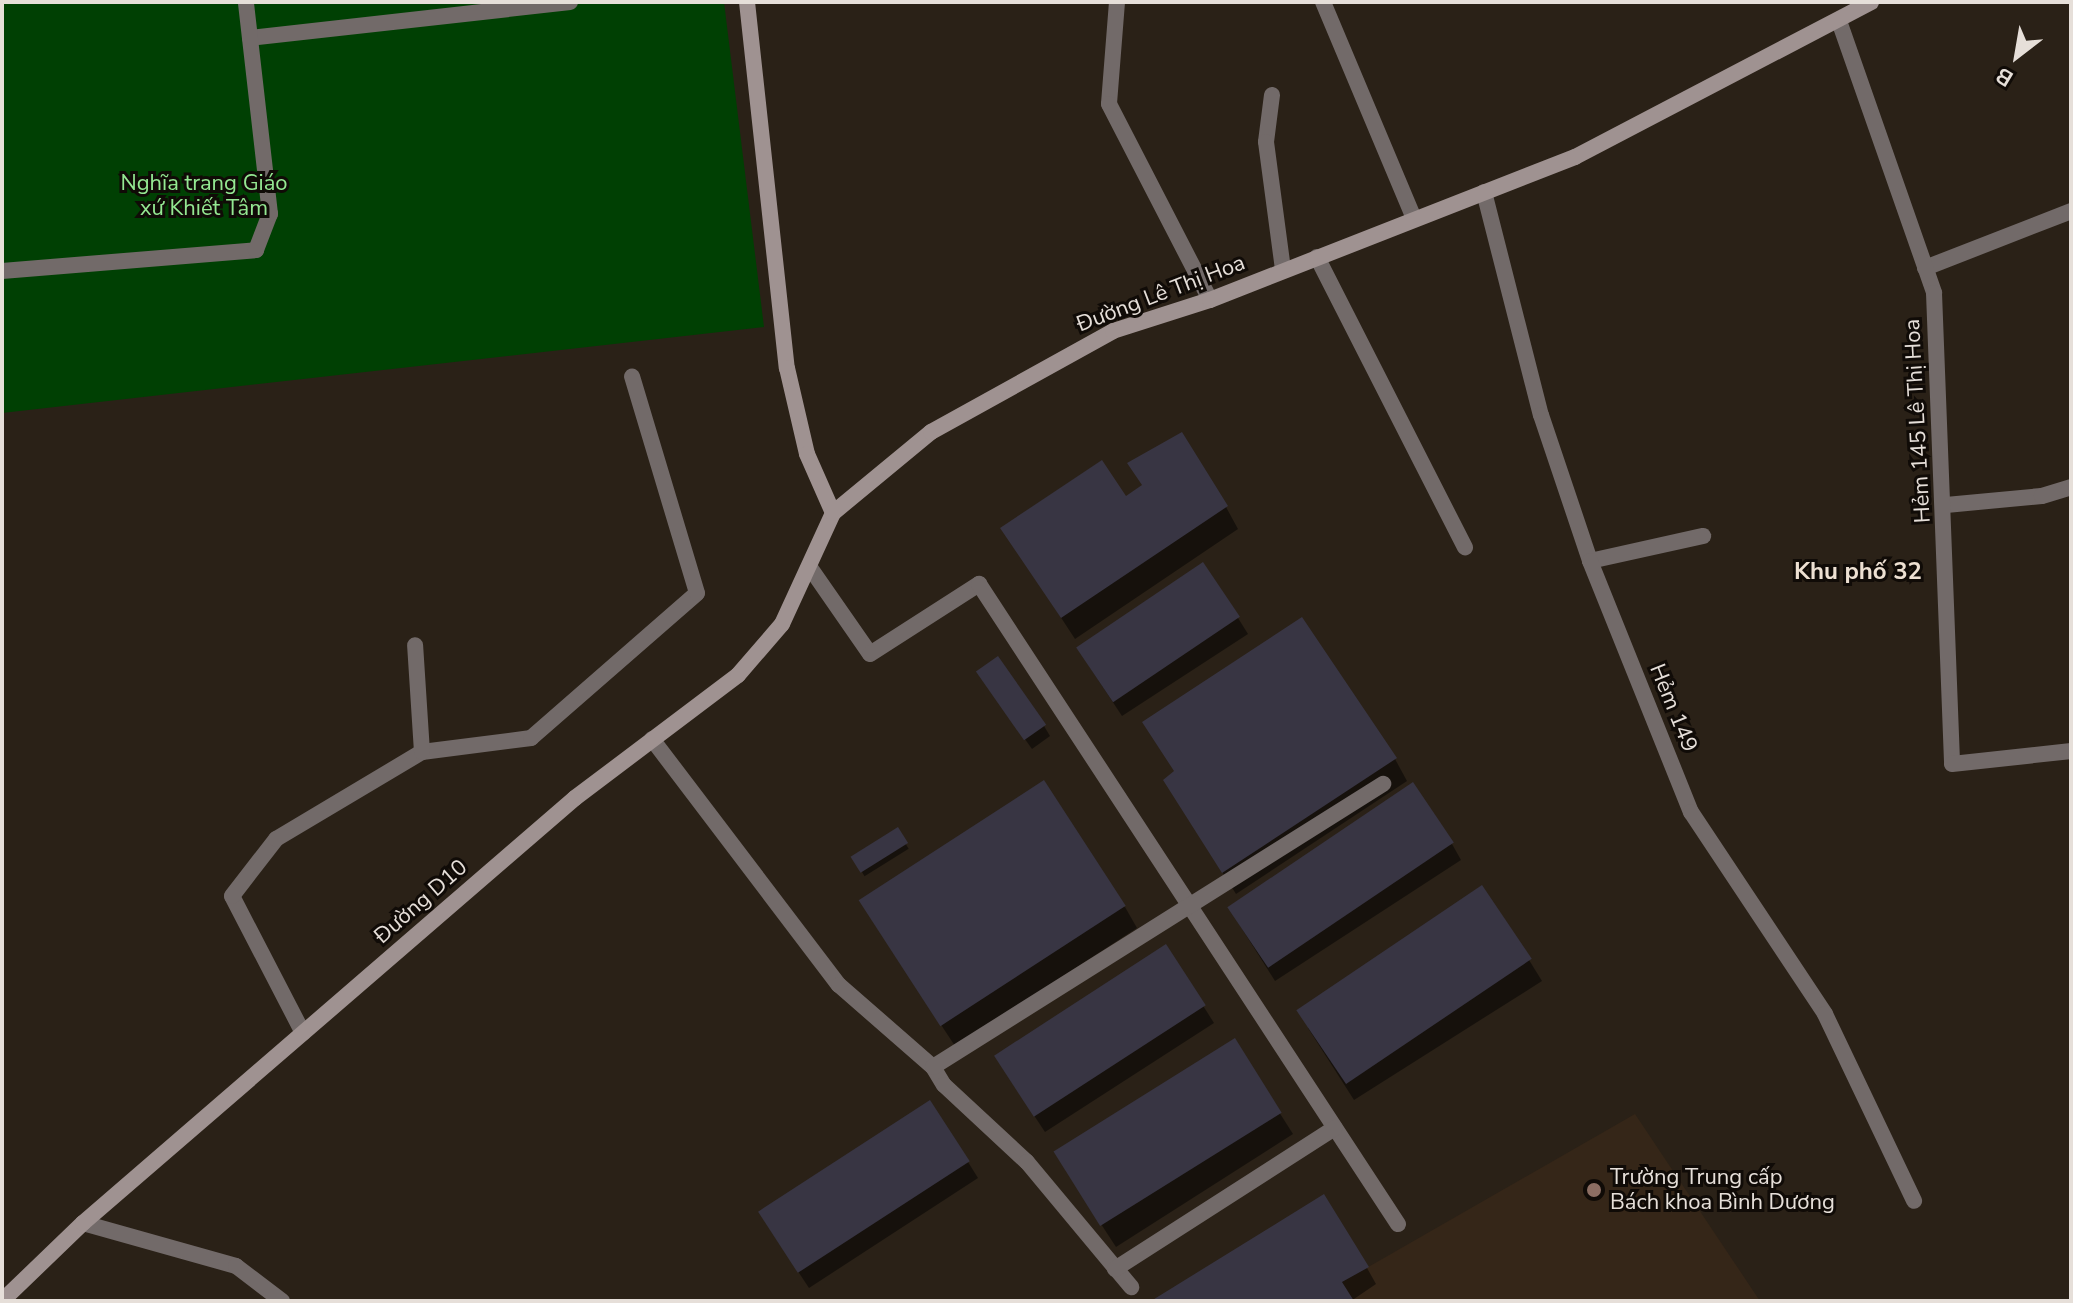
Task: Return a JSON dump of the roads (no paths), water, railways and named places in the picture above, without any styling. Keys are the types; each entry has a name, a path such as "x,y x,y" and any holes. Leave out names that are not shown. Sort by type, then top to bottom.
{"street":[{"path":"2,271 256,250 270,214 246,2"},
{"path":"250,38 570,2"},
{"path":"747,2 787,368 807,454 833,513"},
{"path":"1117,2 1109,104 1210,300"},
{"path":"1323,2 1414,219"},
{"name":"Đường Lê Thị Hoa","path":"833,513 880,469 970,407 1113,331 1210,300 1575,157 1869,3"},
{"name":"Hẻm 145 Lê Thị Hoa","path":"1839,21 1934,293 1946,505 1952,764 2071,751"},
{"path":"1272,95 1266,142 1283,270"},
{"name":"Hẻm 149","path":"1484,192 1541,415 1590,561 1691,812 1825,1014 1914,1201"},
{"path":"1925,268 2071,211"},
{"path":"1317,257 1465,548"},
{"path":"303,1033 232,896 276,839 422,752 531,738 697,593 632,377"},
{"path":"1946,505 2042,496 2071,487"},
{"name":"Đường D10","path":"2,1301 83,1223 575,798 758,656 811,569 833,513"},
{"path":"1590,561 1703,536"},
{"path":"811,569 870,654 979,584 1398,1224"},
{"path":"415,645 422,752"},
{"path":"652,739 839,985 933,1067 944,1085 1062,1200 1131,1287"},
{"path":"933,1067 1383,784"},
{"path":"1115,1269 1335,1128"},
{"path":"83,1223 236,1266 282,1301"}],"place":[{"name":"Trường Trung cấp Bách khoa Bình Dương","path":"1594,1190"}],"district":[{"name":"Khu phố 32","path":"1858,572"}],"park label":[{"name":"Nghĩa trang Giáo xứ Khiết Tâm","path":"204,196"}]}
